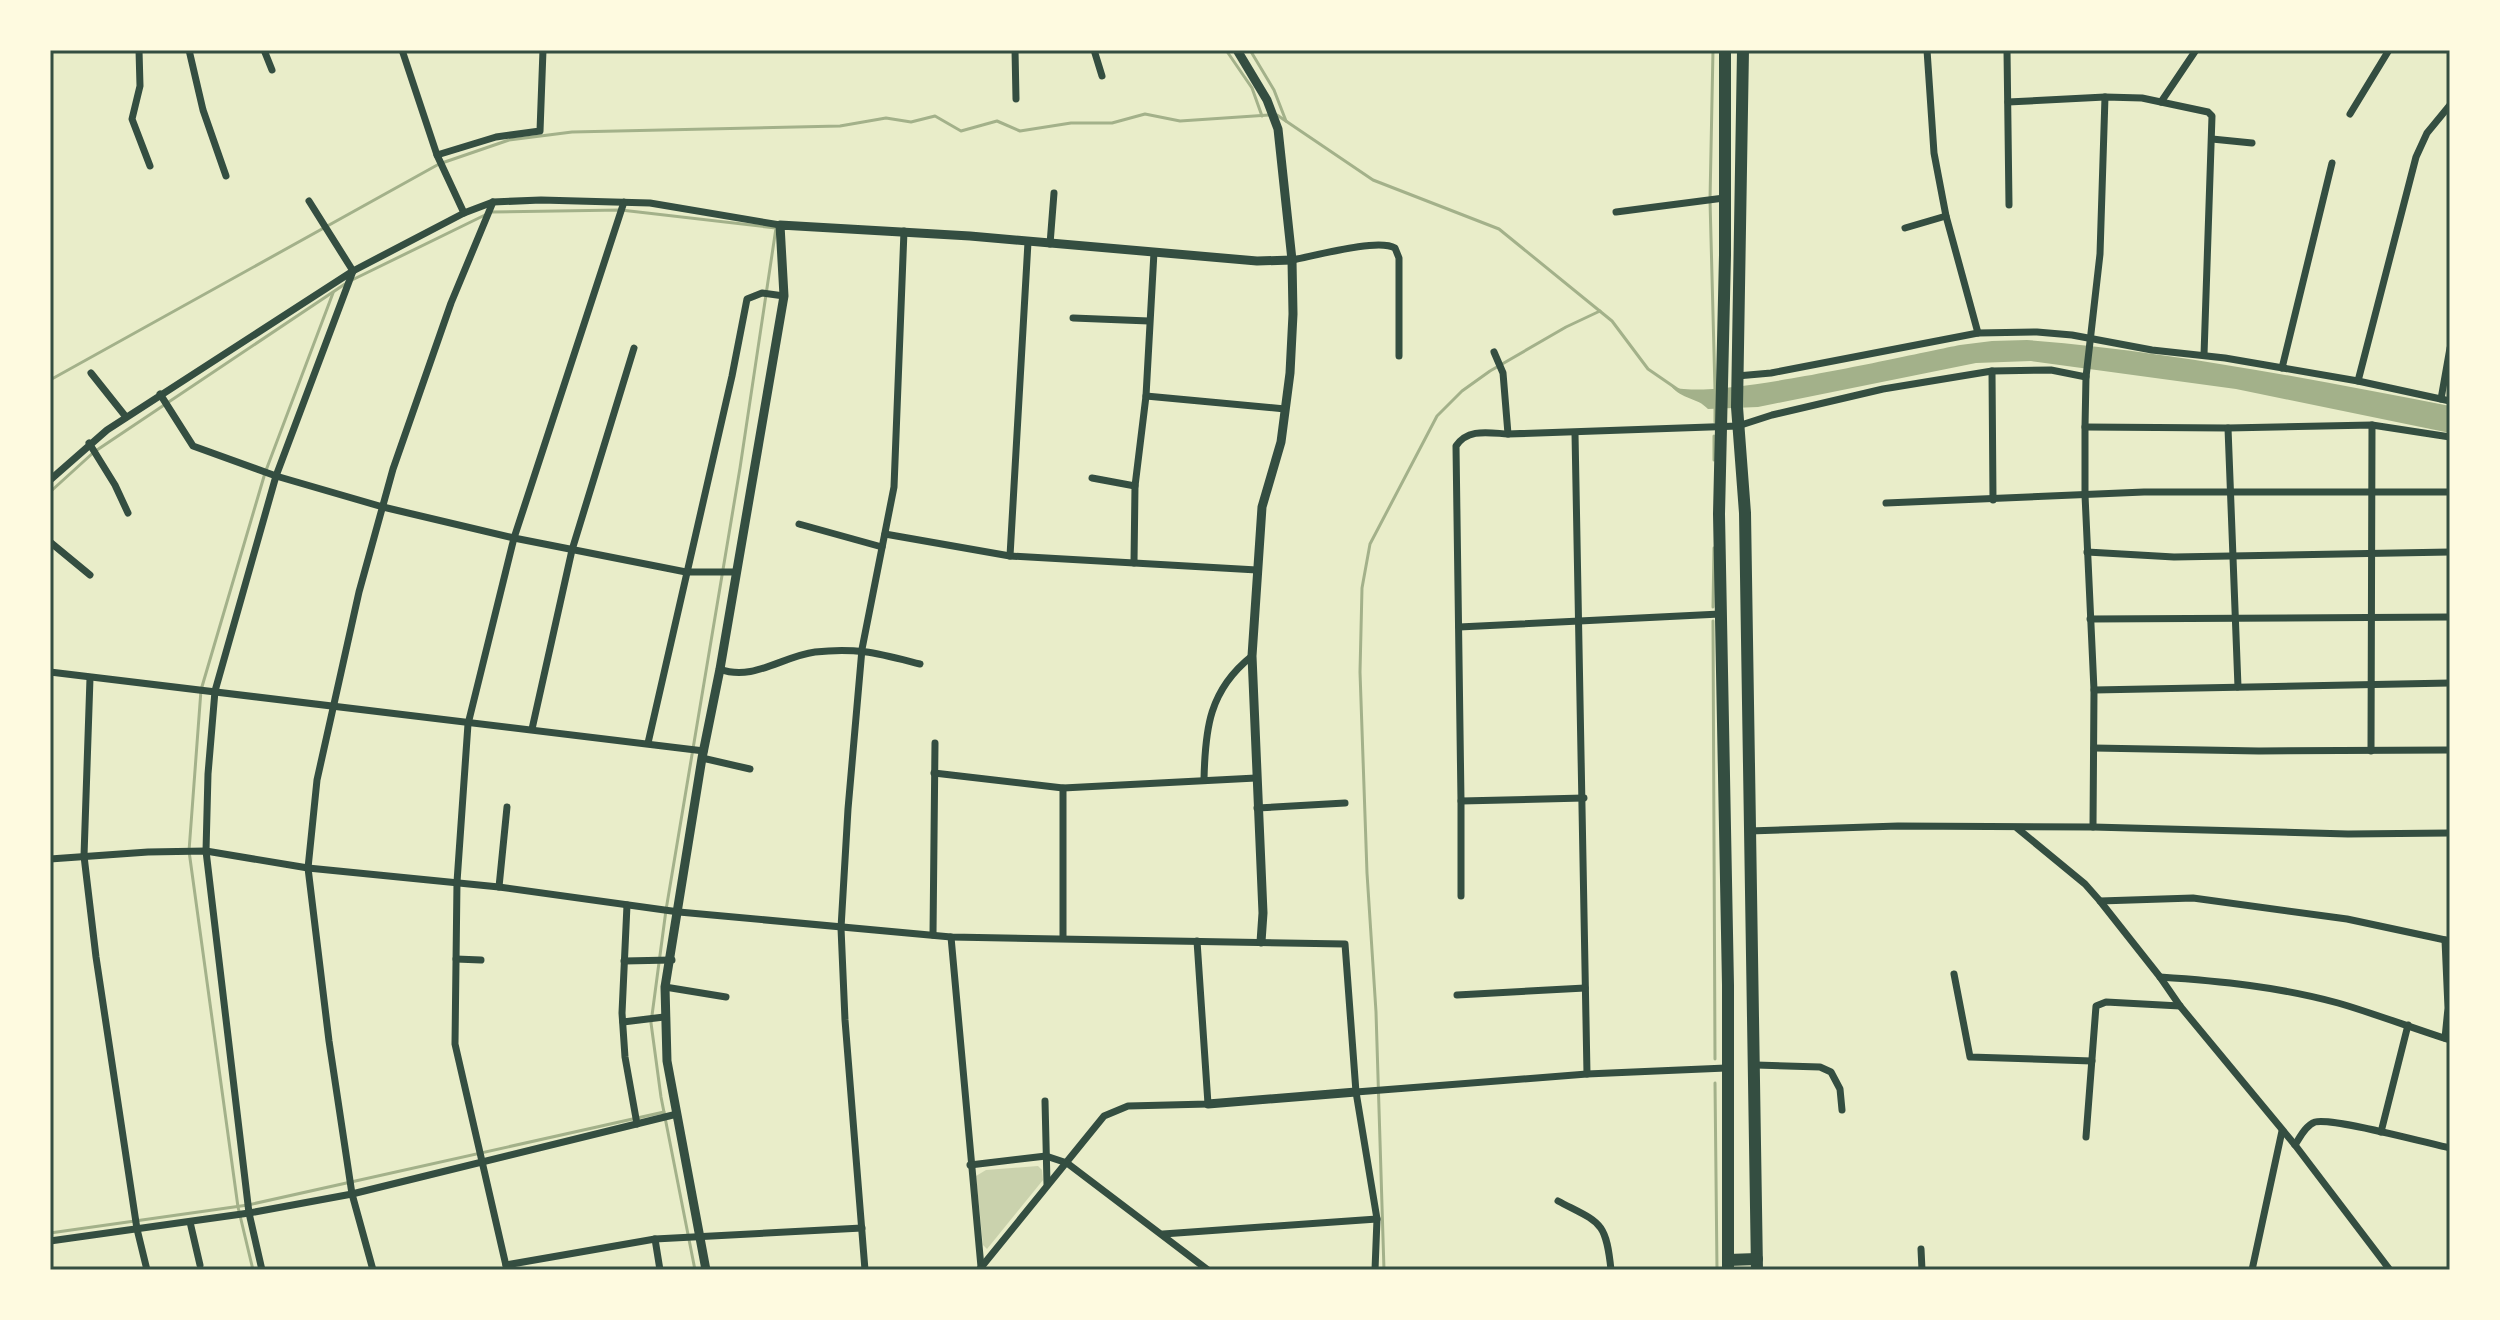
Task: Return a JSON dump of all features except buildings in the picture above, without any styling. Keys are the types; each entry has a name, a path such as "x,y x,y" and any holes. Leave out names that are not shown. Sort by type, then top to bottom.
{"highway":[{"path":"1725,50 1725,255 1732,383"},
{"path":"1730,408 1738,426 1745,513 1757,1265 1728,1265 1728,985 1720,614 1719,514 1723,428 1730,408 1740,254 1743,50"},
{"path":"1725,255 1740,254"}],"street":[{"path":"139,50 140,86 132,119 150,166"},
{"path":"189,50 203,110 226,176"},
{"path":"264,50 272,70"},
{"path":"402,50 438,158 464,213"},
{"path":"438,158 496,137 540,131 543,50"},
{"path":"1015,50 1016,99"},
{"path":"1094,50 1102,76"},
{"path":"1927,50 1934,153 1946,216 1978,333"},
{"path":"2007,50 2009,205"},
{"path":"2161,102 2196,50"},
{"path":"2350,114 2389,50"},
{"path":"1241,52 1267,100 1278,129 1292,260 1293,314 1285,409 1281,442 1262,507 1252,656 1263,913 1261,942"},
{"path":"2093,827 2094,690 2085,427 2087,372 2100,254 2105,97"},
{"path":"2008,102 2127,97 2210,113 2213,121 2204,355"},
{"path":"2358,381 2416,157 2427,133 2450,105"},
{"path":"2212,139 2252,143"},
{"path":"2282,368 2332,163"},
{"path":"1050,244 1054,193"},
{"path":"1616,212 1724,198"},
{"path":"309,201 353,271"},
{"path":"373,1270 352,1194 308,868 317,780 331,708 393,469 451,303 493,202"},
{"path":"50,480 89,443 126,417 353,271 464,213 493,202 650,203 780,225 904,231 1257,261 1292,260 1388,244 1395,248 1399,258 1399,356"},
{"path":"624,202 514,538 468,724 457,882 456,1057 484,1162 506,1267 655,1239 862,1228"},
{"path":"1905,228 1946,216"},
{"path":"706,1270 667,1061 665,987 784,296 780,225"},
{"path":"865,1270 845,1020 841,928 862,649 894,487 904,231"},
{"path":"1010,556 1028,242"},
{"path":"1134,563 1135,486 1146,396 1154,252"},
{"path":"262,1270 249,1213 206,851 215,691 276,476 353,271"},
{"path":"648,743 747,299 762,293 784,296"},
{"path":"1073,318 1149,321"},
{"path":"1732,383 1978,333 2037,332 2282,368 2450,401"},
{"path":"532,729 572,550 634,348"},
{"path":"2441,399 2450,348"},
{"path":"1494,352 1503,373 1508,434"},
{"path":"1461,896 1456,446 1463,437 1472,433 1723,428 1826,401 1992,371 2087,372"},
{"path":"1992,371 1993,500"},
{"path":"91,373 126,417"},
{"path":"160,394 193,446 276,476 383,507 514,538 686,572 735,572"},
{"path":"1146,396 1285,409"},
{"path":"2085,427 2372,425 2450,437"},
{"path":"2371,751 2372,425"},
{"path":"2228,428 2238,687"},
{"path":"1575,433 1581,619 1587,1074"},
{"path":"89,443 128,513"},
{"path":"1092,478 1135,486"},
{"path":"1886,503 2230,492 2450,492"},
{"path":"799,524 882,547"},
{"path":"885,534 1010,556 1257,570"},
{"path":"50,542 90,575"},
{"path":"2087,552 2174,557 2450,552"},
{"path":"1459,627 1720,614"},
{"path":"2090,619 2450,617"},
{"path":"720,669 734,675 754,671 798,654 862,649 920,664"},
{"path":"1204,780 1209,719 1233,671 1252,656"},
{"path":"50,672 331,708 648,743 750,769"},
{"path":"90,678 84,856 137,1229 147,1270"},
{"path":"2094,690 2450,683"},
{"path":"933,935 935,743"},
{"path":"2094,748 2450,750"},
{"path":"934,773 1063,788 1256,778"},
{"path":"1063,788 1063,938"},
{"path":"1461,801 1584,798"},
{"path":"1257,808 1345,803"},
{"path":"499,887 507,807"},
{"path":"1749,831 1898,826 2450,833"},
{"path":"2017,828 2085,884 2100,901 2180,1006 2295,1145 2390,1270"},
{"path":"50,859 206,851 308,868 457,882 679,912 951,937 1345,944 1356,1092 1377,1219 1375,1270"},
{"path":"2100,901 2193,898 2347,919 2447,941 2448,1039 2336,1003 2293,993 2212,980 2160,977"},
{"path":"627,905 623,1022 625,1057 637,1124"},
{"path":"951,937 980,1269"},
{"path":"1197,941 1208,1104"},
{"path":"456,959 481,960"},
{"path":"624,961 672,960"},
{"path":"1954,974 1970,1057 2092,1061"},
{"path":"665,987 726,997"},
{"path":"1457,995 1585,988"},
{"path":"2086,1137 2098,1004 2180,1006"},
{"path":"623,1022 664,1017"},
{"path":"2381,1132 2408,1025"},
{"path":"1756,1065 1820,1067 1831,1072 1840,1089 1842,1110"},
{"path":"980,1269 1088,1134 1113,1111 1128,1106 1208,1104 1587,1074 1726,1068"},
{"path":"1045,1101 1047,1184"},
{"path":"50,1241 249,1213 352,1194 677,1114"},
{"path":"2295,1145 2309,1125 2318,1121 2450,1148"},
{"path":"2252,1270 2282,1131"},
{"path":"970,1165 1046,1156 1067,1163 1208,1270"},
{"path":"1558,1201 1597,1221 1605,1232 1611,1270"},
{"path":"1163,1234 1377,1219"},
{"path":"190,1222 200,1265"},
{"path":"655,1239 660,1270"},
{"path":"1921,1249 1922,1270"}],"shaded area":[{"path":"2027,340 2186,359 2450,406 2450,433 2236,389 2031,361 1976,363 1758,407 1708,409 1671,386 1723,388 1764,383 1960,345"},
{"path":"1038,1166 1042,1170 1043,1180 987,1249 983,1245 976,1176 986,1170"}],"waterway":[{"path":"1226,50 1252,88 1262,116"},
{"path":"1250,50 1274,90 1286,121"},
{"path":"1713,50 1710,200 1715,390"},
{"path":"50,380 439,164 509,140 572,132 840,126 886,118 911,122 935,116 961,131 997,121 1020,131 1071,123 1112,123 1145,114 1180,121 1269,115"},
{"path":"1277,115 1373,180 1499,229 1612,321 1648,369 1680,391"},
{"path":"492,212 621,210 776,228 740,468 666,910 651,1023 661,1097 695,1270"},
{"path":"352,280 485,215"},
{"path":"50,492 94,452 345,284"},
{"path":"253,1270 238,1207 189,851 201,690 265,473 333,293"},
{"path":"1384,1270 1360,672 1362,588 1370,544 1437,416 1462,391 1490,371 1600,311"},
{"path":"1715,406 1715,422"},
{"path":"1714,436 1714,460"},
{"path":"1713,607 1714,548"},
{"path":"1713,621 1715,1059"},
{"path":"1715,1083 1717,1270"},
{"path":"50,1233 248,1205 664,1112"}]}
